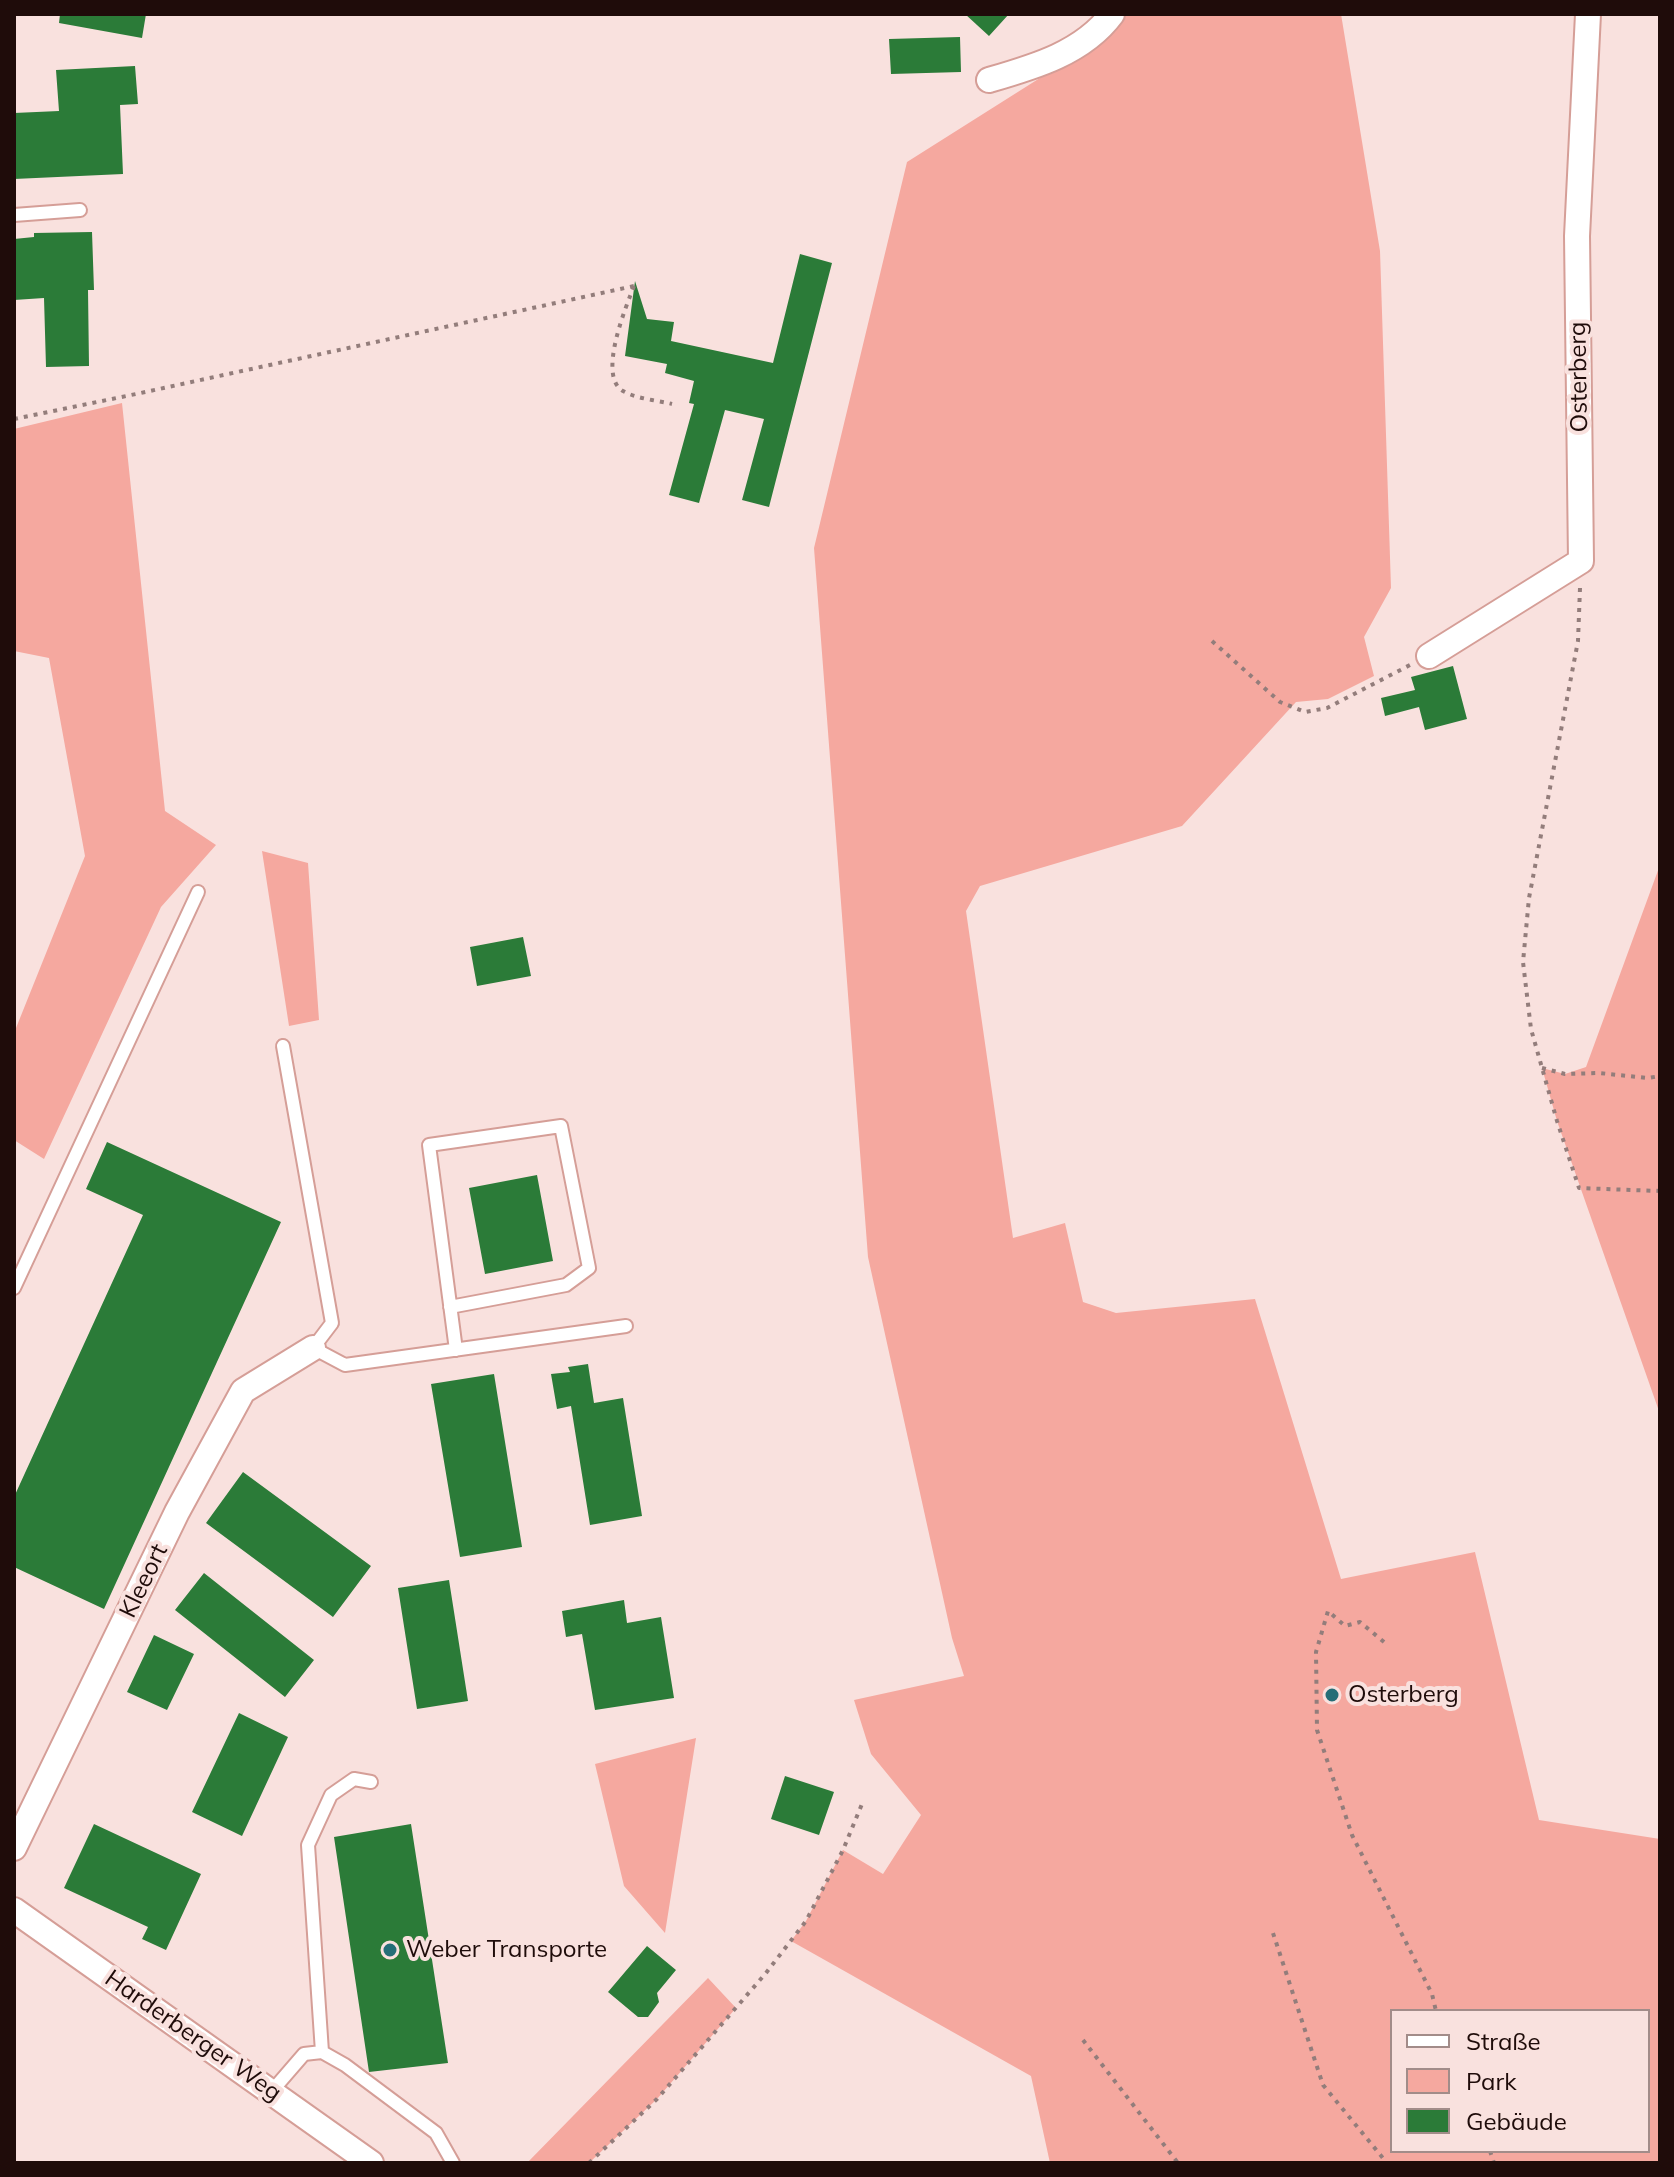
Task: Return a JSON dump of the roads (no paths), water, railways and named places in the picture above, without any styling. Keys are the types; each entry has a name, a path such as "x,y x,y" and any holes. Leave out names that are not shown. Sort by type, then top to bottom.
{"street":[{"path":"989,80 1031,68 1063,54 1101,29 1112,14"},
{"name":"Osterberg","path":"1429,656 1581,561 1577,236 1588,14"},
{"name":"Kleeort","path":"14,1848 177,1512 243,1391 313,1348"},
{"name":"Harderberger Weg","path":"14,1910 371,2163"}],"lane":[{"path":"14,215 80,210"},
{"path":"14,1288 198,892"},
{"path":"283,1046 332,1323 313,1348 345,1365 626,1326"},
{"path":"450,1307 566,1285 589,1268 561,1126 429,1145 450,1307 456,1350"},
{"path":"322,2052 308,1845 331,1795 354,1779 371,1782"},
{"path":"272,2091 304,2054 322,2052 345,2065 436,2133 453,2163"}],"place":[{"name":"Osterberg","path":"1332,1695"},
{"name":"Weber Transporte","path":"390,1950"}]}
